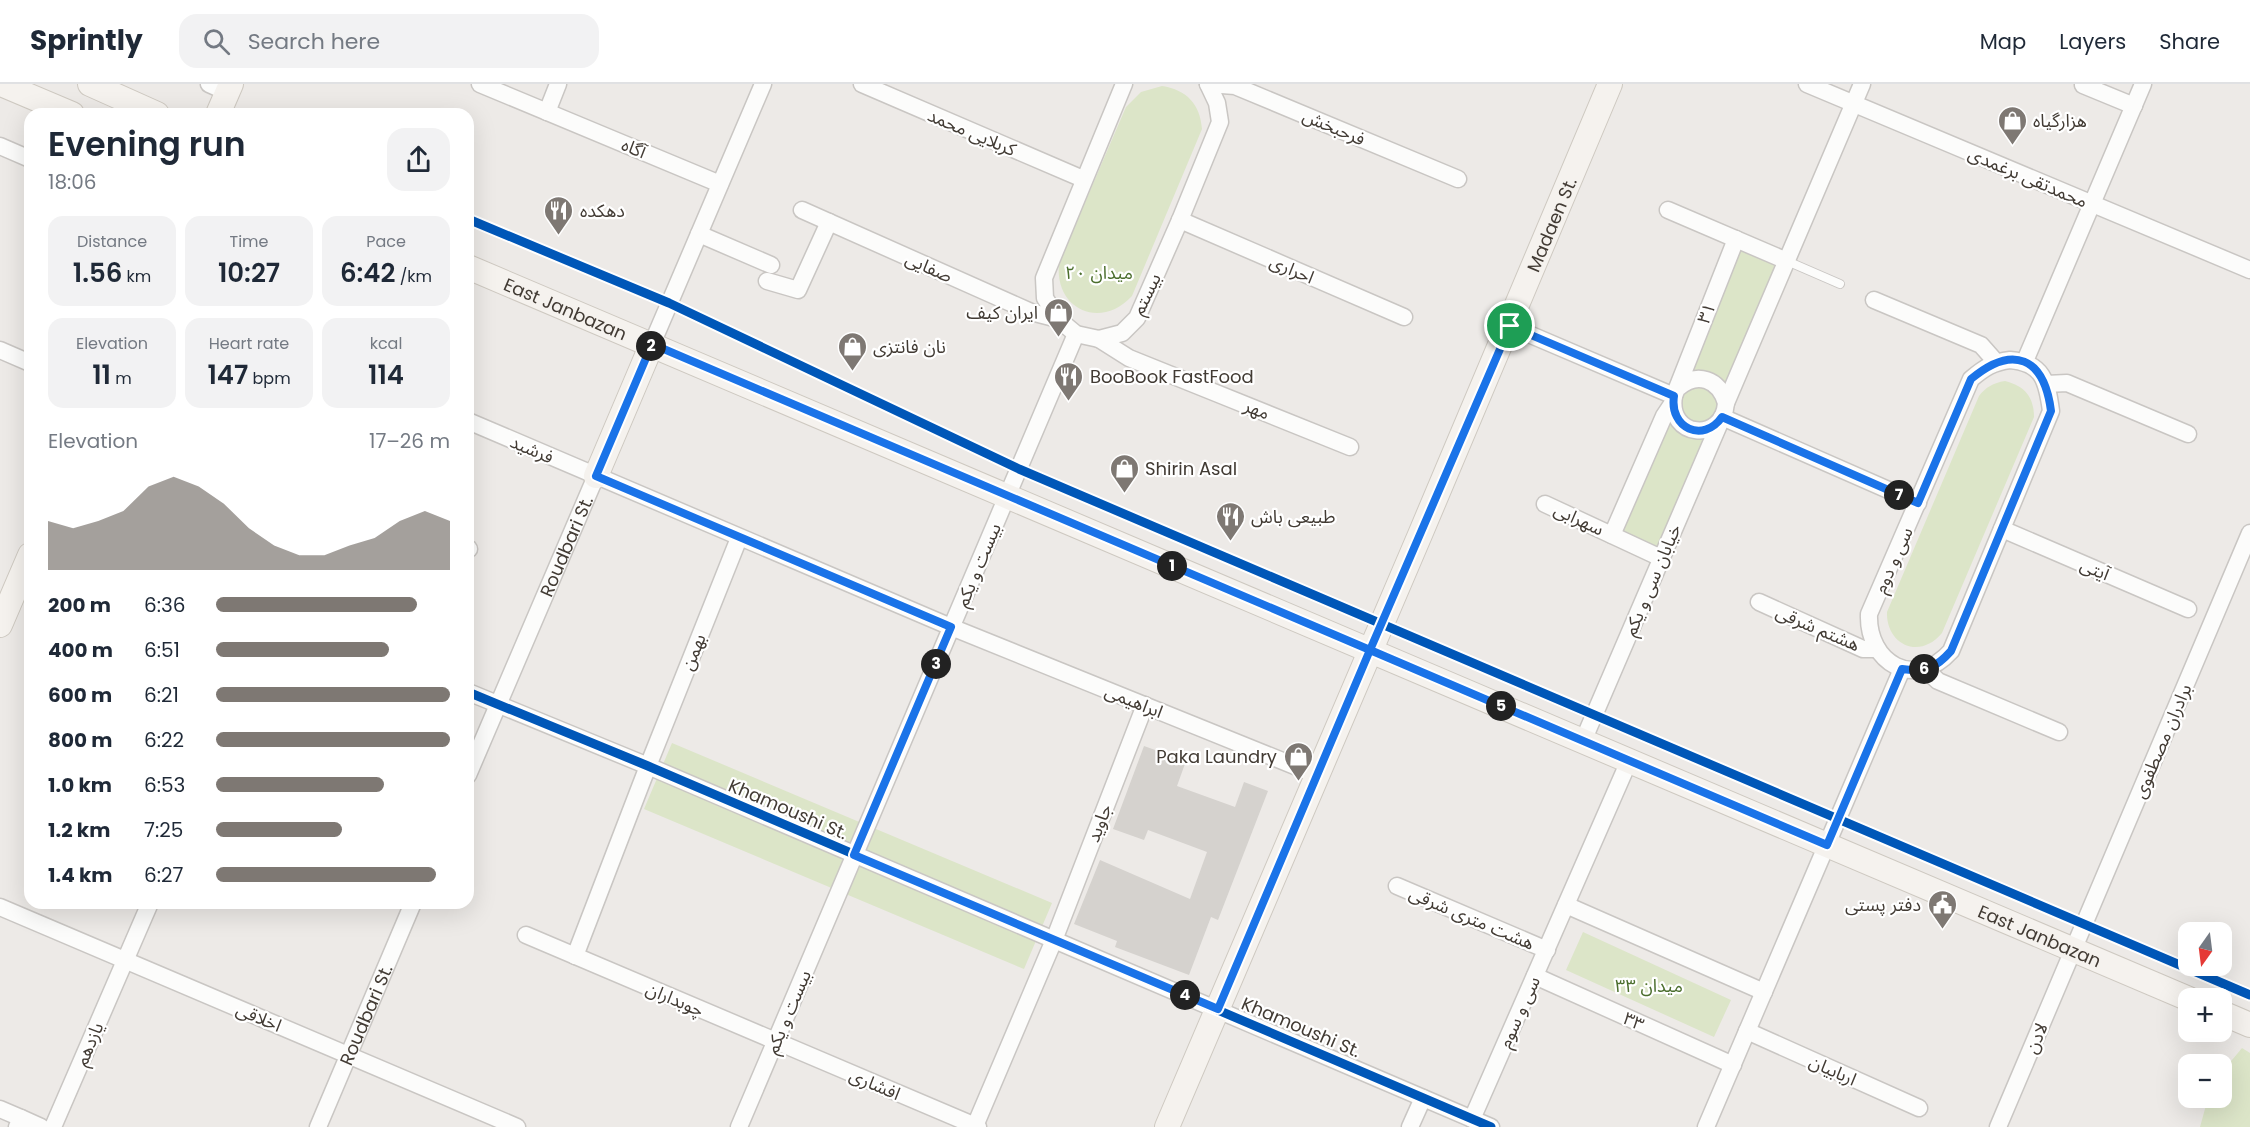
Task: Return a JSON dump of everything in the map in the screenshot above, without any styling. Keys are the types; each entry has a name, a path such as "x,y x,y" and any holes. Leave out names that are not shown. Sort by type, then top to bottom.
{"main road":[{"path":"1,84 57,108"},
{"path":"90,84 144,108"},
{"name":"Madaen St.","path":"1167,1127 1510,326 1609,84"},
{"path":"219,108 222,87"},
{"name":"East Janbazan","path":"474,270 2178,994"},
{"name":"Roudbari St.","path":"596,476 652,344"},
{"path":"0,625 24,569"},
{"path":"2232,1017 2250,1025"}],"street":[{"name":"آگاه","path":"480,84 720,184"},
{"path":"547,112 558,84"},
{"name":"Roudbari St.","path":"652,344 763,84"},
{"name":"کربلایی محمد","path":"862,84 1083,179"},
{"path":"1099,339 1076,334 1058,320 1045,298 1044,278 1124,84"},
{"name":"فرحبخش","path":"1208,84 1235,86 1458,179"},
{"name":"بیستم","path":"1099,339 1122,333 1137,318 1180,220 1220,122 1216,103 1208,84"},
{"name":"محمدتقی برغمدی","path":"1807,84 2250,270"},
{"name":"خیابان سی و یکم","path":"1583,741 1862,84"},
{"path":"2025,361 2144,84"},
{"path":"2083,85 2134,106"},
{"path":"0,146 24,156"},
{"name":"صفایی","path":"802,210 1031,312 1058,320"},
{"path":"1668,210 1787,261"},
{"name":"احراری","path":"1180,220 1404,316"},
{"path":"699,234 798,290 829,222"},
{"name":"۳۱","path":"1612,535 1675,396 1736,239"},
{"path":"1874,300 1981,345 1996,362 2025,361 2039,372 2046,384 2051,411 1951,651 1940,664 1917,671 1902,669 1889,661 1877,649"},
{"path":"1510,326 1675,396"},
{"name":"بیست و یکم","path":"739,1127 1076,334"},
{"name":"مهر","path":"1099,339 1129,358 1350,447"},
{"path":"0,350 24,360"},
{"name":"سی و دوم","path":"1877,649 1869,626 1869,614 1971,379 1996,362"},
{"path":"1693,379 1711,381 1723,394 1723,413 1707,429 1691,430 1677,420 1675,396 1693,379"},
{"path":"2046,384 2067,383 2188,435"},
{"path":"1723,413 1918,503"},
{"name":"فرشید","path":"474,424 739,538"},
{"name":"Roudbari St.","path":"474,761 596,476"},
{"name":"سهرابی","path":"1545,504 1612,535"},
{"name":"آیتی","path":"2002,529 2188,609"},
{"name":"برادران مصطفوی","path":"2073,950 2250,533"},
{"path":"1612,535 1661,558"},
{"name":"ابراهیمی","path":"739,538 951,627 1317,775"},
{"name":"بهمن","path":"648,766 739,538"},
{"name":"هشتم شرقی","path":"1759,602 1863,649 1877,649"},
{"path":"1706,1127 1902,669"},
{"path":"1925,669 1938,681 2059,732"},
{"name":"Khamoushi St.","path":"474,694 648,766 1491,1127"},
{"name":"جاوید","path":"1054,940 1145,705"},
{"name":"سی و سوم","path":"1473,1119 1629,761"},
{"path":"575,956 648,766"},
{"name":"هشت متری شرقی","path":"1397,886 1547,950"},
{"path":"1566,905 1764,992"},
{"name":"اخلاقی","path":"0,908 517,1127"},
{"name":"یازدهم","path":"53,1127 147,909"},
{"name":"Roudbari St.","path":"318,1127 410,909"},
{"name":"چوبداران","path":"526,935 775,1041"},
{"name":"افشاری","path":"775,1041 977,1126 1054,940"},
{"name":"لادن","path":"1998,1127 2073,950"},
{"name":"۳۳","path":"1535,976 1733,1065"},
{"name":"اربابیان","path":"1747,1031 1919,1108"},
{"path":"1410,1127 1423,1098"},
{"path":"0,1109 19,1123 41,1127"}],"lane":[{"path":"1787,261 1840,284"}],"green space":[{"name":"میدان ۲۰","path":"1162,86 1179,91 1191,100 1198,112 1202,129 1132,296 1120,306 1107,312 1094,313 1082,310 1064,293 1059,279 1059,263 1126,107 1141,92"},
{"path":"1740,248 1780,265 1659,550 1619,533"},
{"path":"2005,381 2018,386 2027,393 2034,410 2034,417 1942,633 1924,646 1906,645 1892,633 1887,612 1979,396 1990,386"},
{"path":"672,743 1052,903 1024,969 644,809"},
{"name":"میدان ۳۳","path":"1583,932 1731,1000 1714,1037 1566,970"},
{"path":"2242,1048 2250,1053 2250,1127 2200,1127 2205,1108 2232,1108 2232,1060"}],"building":[{"path":"1144,746 1186,761 1177,786 1235,807 1244,782 1268,791 1218,920 1211,917 1189,975 1115,947 1117,941 1074,924 1100,860 1190,899 1207,852 1148,830 1144,840 1113,829"}],"cycle path":[{"path":"474,222 669,303 1019,469 2250,995"},
{"path":"474,694 648,766 1491,1127"}],"place":[{"name":"هزارگیاه","path":"2012,146"},
{"name":"دهکده","path":"559,236"},
{"name":"ایران کیف","path":"1059,338"},
{"name":"نان فانتزی","path":"852,372"},
{"name":"BooBook FastFood","path":"1069,402"},
{"name":"Shirin Asal","path":"1124,494"},
{"name":"طبیعی باش","path":"1230,542"},
{"name":"Paka Laundry","path":"1298,782"},
{"name":"دفتر پستی","path":"1942,930"}],"route":[{"path":"1510,326 1370,650 652,344 596,476 951,627 854,855 1218,1009 1370,650 1827,845 1902,669 1917,671 1930,668 1940,664 1951,651 2051,411 2046,384 2039,372 2025,361 1996,362 1984,368 1971,379 1918,503 1722,417 1715,426 1699,431 1691,430 1677,420 1672,404 1674,396 1510,326"}]}
